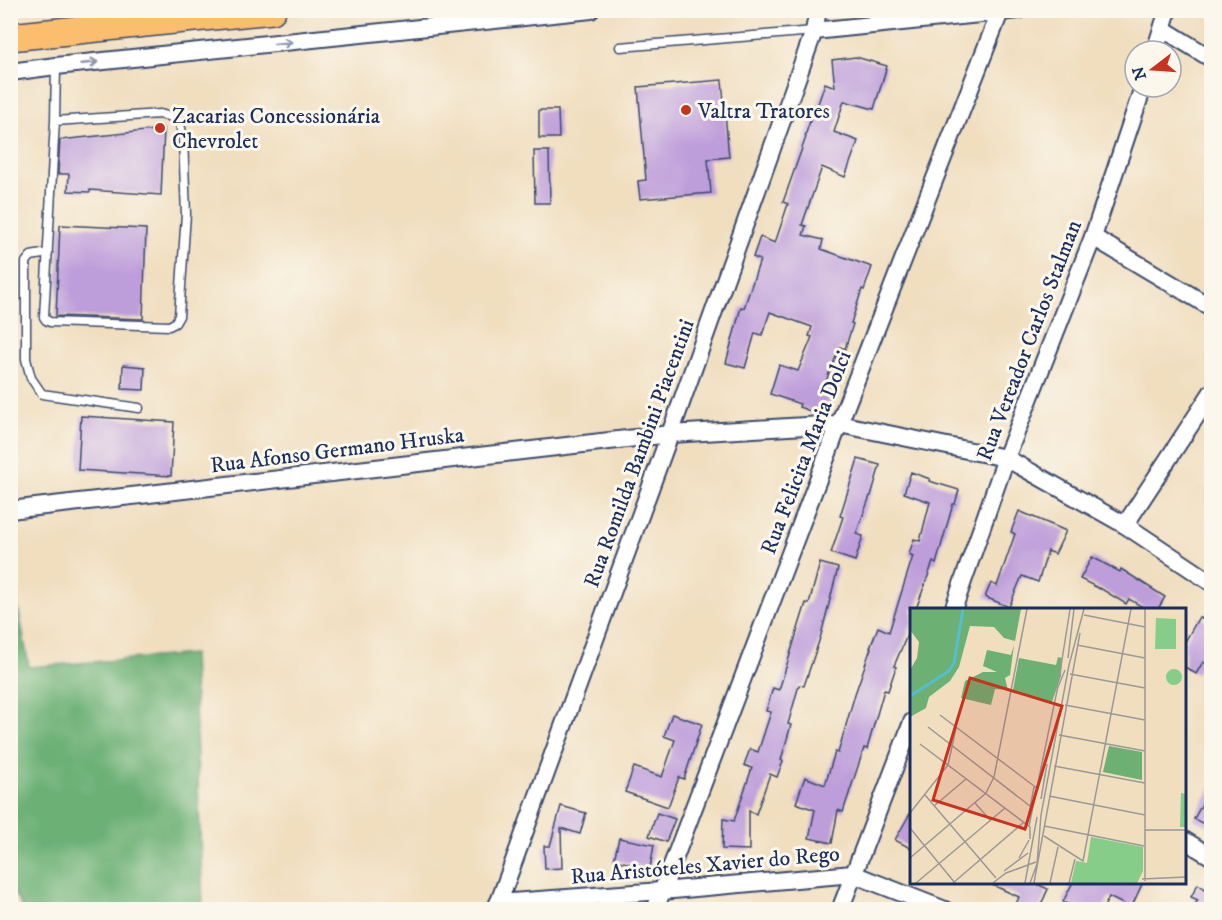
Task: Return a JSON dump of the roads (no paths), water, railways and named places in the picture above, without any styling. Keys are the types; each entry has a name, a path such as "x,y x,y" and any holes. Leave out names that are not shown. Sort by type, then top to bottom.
{"main road":[{"path":"10,37 272,10"}],"street":[{"path":"10,72 591,10"},
{"name":"Rua Romilda Bambini Piacentini","path":"497,906 670,434 814,31 818,10"},
{"path":"814,31 1019,10"},
{"path":"1159,39 1168,10"},
{"name":"Rua Felicita Maria Dolci","path":"655,909 839,424 1000,12"},
{"path":"1163,29 1212,59"},
{"name":"Rua Vereador Carlos Stalman","path":"953,608 1006,458 1093,237 1139,99"},
{"path":"1093,237 1212,308"},
{"path":"1125,525 1212,392"},
{"name":"Rua Afonso Germano Hruska","path":"10,510 670,434 839,424 1006,458 1125,525 1212,583"},
{"path":"840,909 910,727"},
{"path":"1186,841 1212,857"},
{"name":"Rua Aristóteles Xavier do Rego","path":"497,906 853,874 945,909"}],"lane":[{"path":"620,47 814,31"},
{"path":"55,122 160,114 179,119 183,138 186,214 179,316 170,326 50,322 44,317 56,66"},
{"path":"48,254 30,256 26,262 26,359 31,378 42,394 139,408"}],"place":[{"name":"Valtra Tratores","path":"686,110"},
{"name":"Zacarias Concessionária Chevrolet","path":"160,128"}]}
